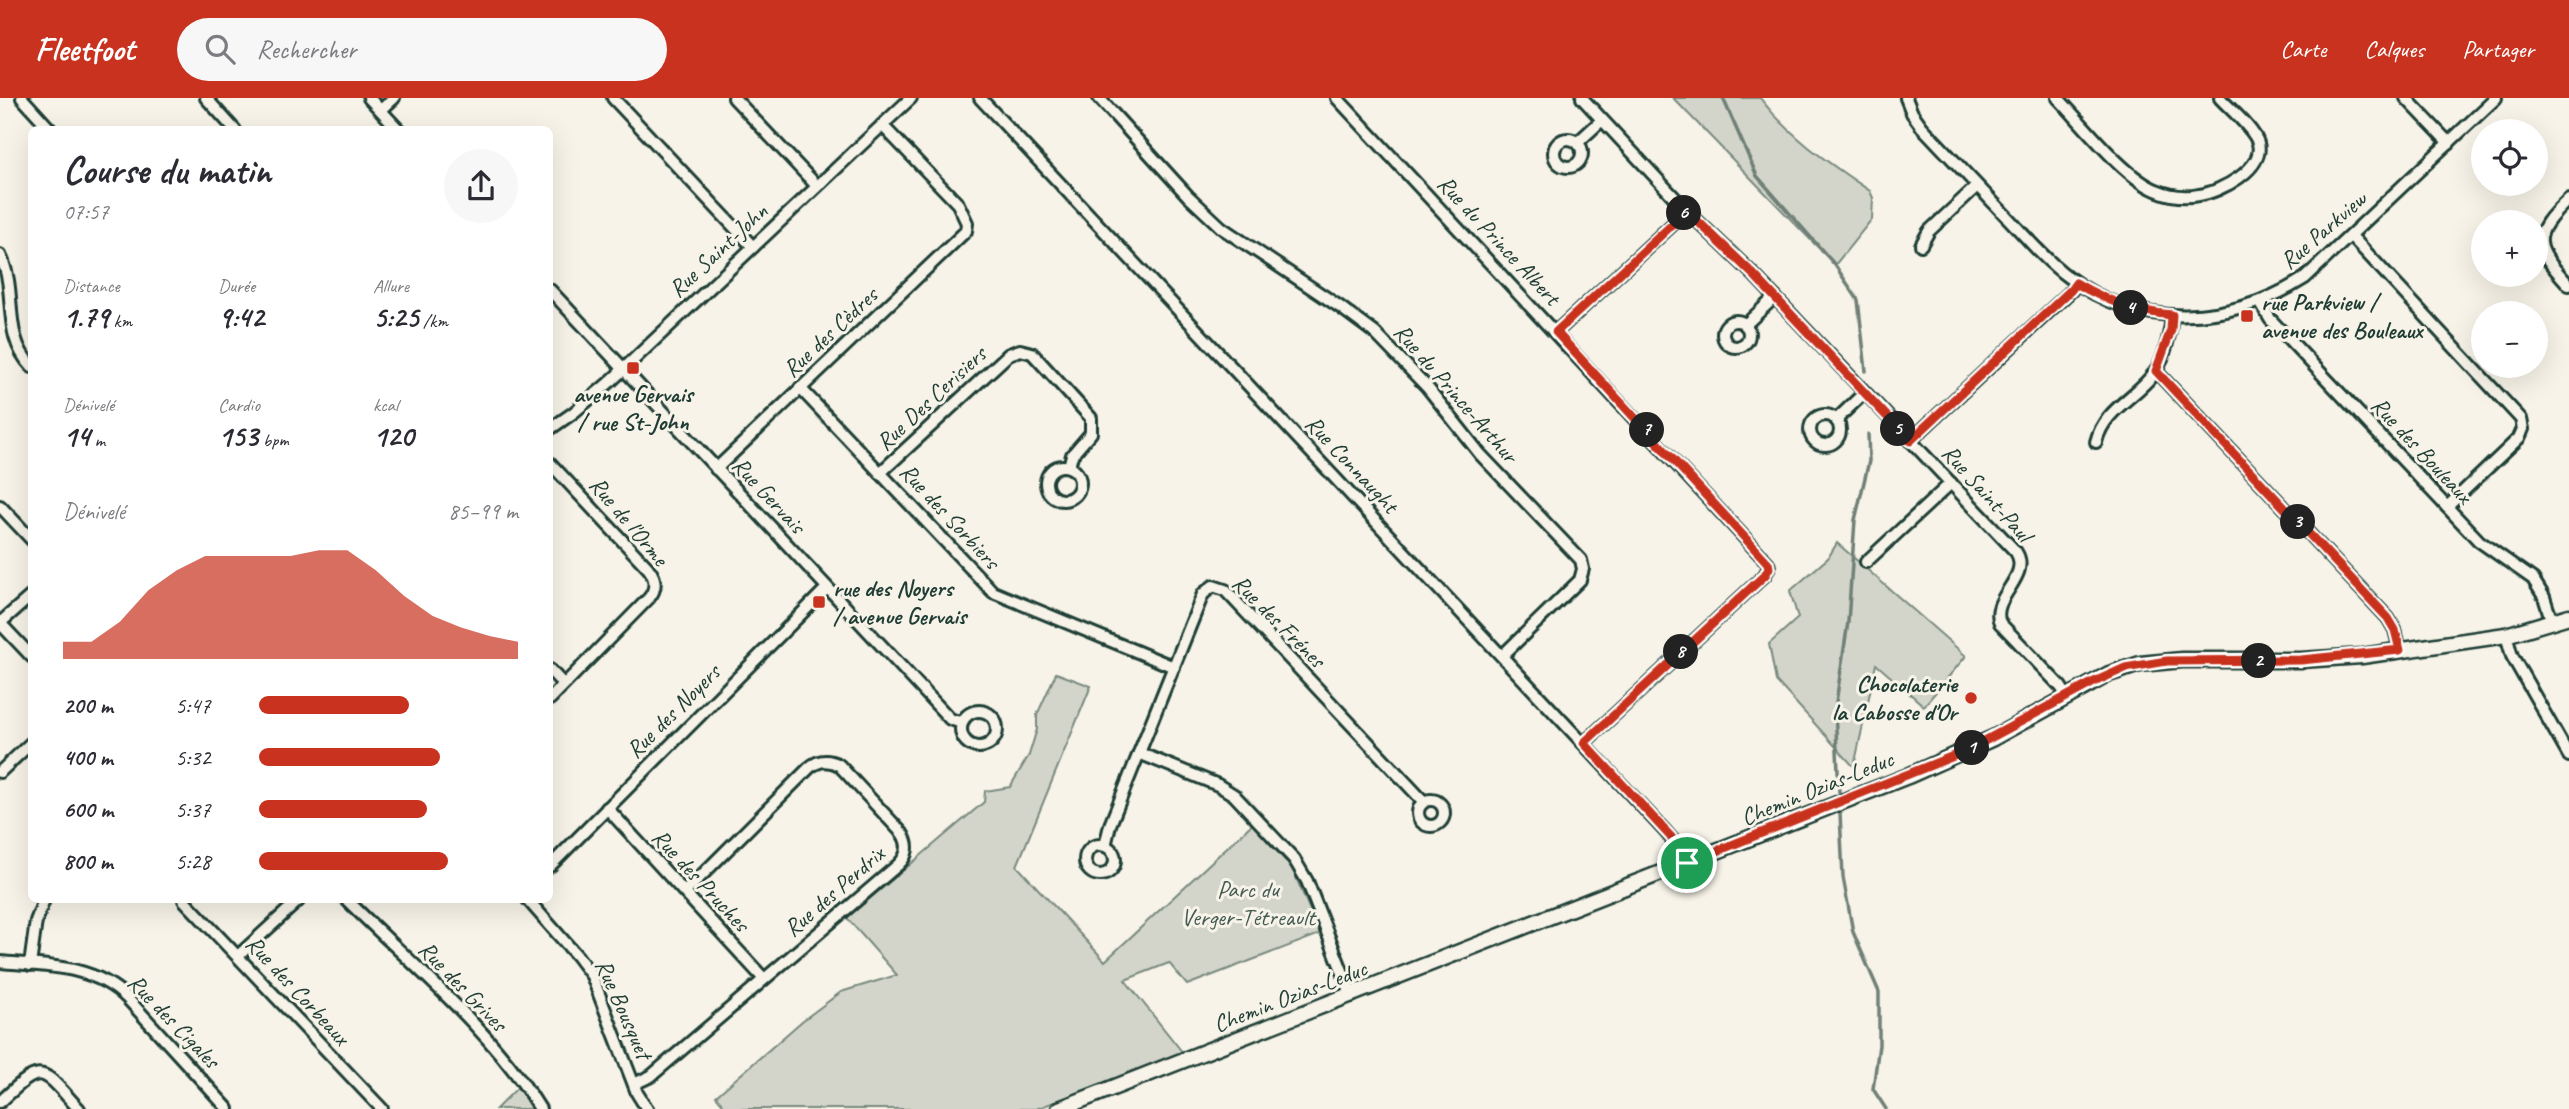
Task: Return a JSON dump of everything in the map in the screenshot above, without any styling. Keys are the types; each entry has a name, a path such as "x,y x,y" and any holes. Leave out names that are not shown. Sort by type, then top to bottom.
{"street":[{"path":"22,98 47,126"},
{"path":"206,98 231,126"},
{"path":"369,98 395,126"},
{"path":"381,110 394,98"},
{"path":"613,98 753,247"},
{"path":"734,98 817,186"},
{"name":"Rue Saint-John","path":"553,427 589,401 911,98"},
{"name":"Rue Connaught","path":"980,98 1503,655 1671,837 1687,863"},
{"name":"Rue du Prince-Arthur","path":"1099,98 1188,196 1222,228 1340,307 1375,334 1427,387 1480,454 1580,560 1583,572 1580,580 1503,655"},
{"name":"Rue du Prince Albert","path":"1337,98 1766,559 1769,568 1765,575 1584,743"},
{"name":"Rue Saint-Paul","path":"1582,98 1687,211 1775,297 2019,557 2020,568 1999,607 1998,618 2067,697"},
{"name":"Rue Parkview","path":"1906,98 1918,123 2040,252 2076,283 2116,303 2146,312 2172,315 2225,312 2260,302 2305,278 2496,98"},
{"path":"2058,98 2140,181 2157,191 2183,196 2203,195 2222,188 2244,174 2258,158 2259,147 2255,136 2226,100"},
{"path":"2406,98 2449,143"},
{"path":"1578,142 1602,120"},
{"name":"Rue des Cèdres","path":"716,468 962,237 967,223 958,204 882,125"},
{"path":"1921,245 1929,231 1977,186"},
{"path":"2569,199 2546,222 2540,239 2547,261 2569,285"},
{"path":"1556,332 1687,211"},
{"path":"2351,236 2521,419 2523,429 2519,438 2447,507"},
{"path":"0,255 7,276 14,340 28,363"},
{"path":"1910,441 2076,283"},
{"name":"Rue Gervais","path":"553,293 950,719 962,723"},
{"path":"1745,325 1775,297"},
{"name":"Rue des Bouleaux","path":"2260,302 2270,319 2485,546 2533,579 2544,597 2552,622"},
{"path":"2096,442 2105,420 2156,371 2171,330 2172,315"},
{"name":"Rue Des Cerisiers","path":"880,473 1009,354 1020,349 1032,353 1091,418 1091,433 1072,455 1069,467"},
{"path":"2156,371 2388,618 2395,630 2400,650"},
{"name":"Rue des Sorbiers","path":"800,388 993,592 1174,667"},
{"path":"1836,420 1864,393"},
{"name":"Rue de l'Orme","path":"553,466 652,573 655,583 649,598 553,696"},
{"path":"1866,562 1951,483"},
{"path":"0,506 28,536"},
{"name":"Rue des Frénes","path":"1105,846 1110,825 1204,591 1210,586 1220,586 1424,802"},
{"name":"Rue des Noyers","path":"553,863 827,588"},
{"path":"28,598 0,623 28,653"},
{"name":"Chemin Ozias-Leduc","path":"1059,1109 1352,996 1943,761 1993,738 2109,674 2140,664 2182,660 2301,660 2400,650 2506,635 2569,615"},
{"path":"2506,635 2512,656 2569,756"},
{"path":"553,673 563,684"},
{"path":"0,772 28,746"},
{"path":"1139,752 1229,791 1294,859 1307,881 1352,996"},
{"name":"Rue des Perdrix","path":"634,1084 651,1076 902,861 907,849 902,833 839,765 829,761 818,762 808,768 685,892"},
{"name":"Rue des Pruches","path":"607,808 764,979"},
{"path":"30,965 36,921 43,903"},
{"name":"Rue des Corbeaux","path":"187,903 382,1109"},
{"path":"238,956 296,903"},
{"name":"Rue des Grives","path":"350,903 418,967 508,1062 540,1109"},
{"name":"Rue Bousquet","path":"531,903 592,976 645,1109"},
{"name":"Rue des Cigales","path":"0,962 85,972 111,984 127,998 228,1109"},
{"path":"0,1102 28,1076 40,1073 53,1080 79,1109"}],"green space":[{"path":"1673,98 1760,98 1798,138 1870,191 1873,198 1872,219 1835,265"},
{"path":"1837,543 1966,656 1924,706 1876,664 1854,767 1776,681 1769,644 1798,618 1790,591 1828,558"},
{"name":"Parc du Verger-Tétreault","path":"1056,673 1091,686 1017,866 1105,961 1252,824 1292,868 1320,934 1187,985 1169,963 1125,980 1183,1053 1036,1109 727,1109 716,1096 802,1021 841,992 897,975 847,918 984,802 985,791 1010,787 1029,755 1037,729 1037,715"},
{"path":"518,1087 531,1109 496,1109"}],"waterway":[{"path":"1723,98 1757,176 1835,265 1858,300 1866,371"},
{"path":"1839,792 1835,709 1848,622 1855,520 1869,461 1868,434"},
{"path":"1840,813 1843,877 1853,932 1879,992 1879,1045 1873,1089 1886,1109"}],"place":[{"name":"rue Parkview / avenue des Bouleaux","path":"2247,316"},
{"name":"avenue Gervais / rue St-John","path":"633,368"},
{"name":"rue des Noyers / avenue Gervais","path":"819,602"},
{"name":"Chocolaterie la Cabosse d'Or","path":"1971,698"}],"route":[{"path":"1687,211 1754,275 1910,441 2076,283 2116,303 2146,312 2172,315 2171,330 2156,371 2388,618 2395,630 2400,650 2362,656 2301,660 2182,660 2125,668 1966,751 1687,863 1671,837 1584,743 1765,575 1769,568 1768,563 1556,332 1687,211"}]}
